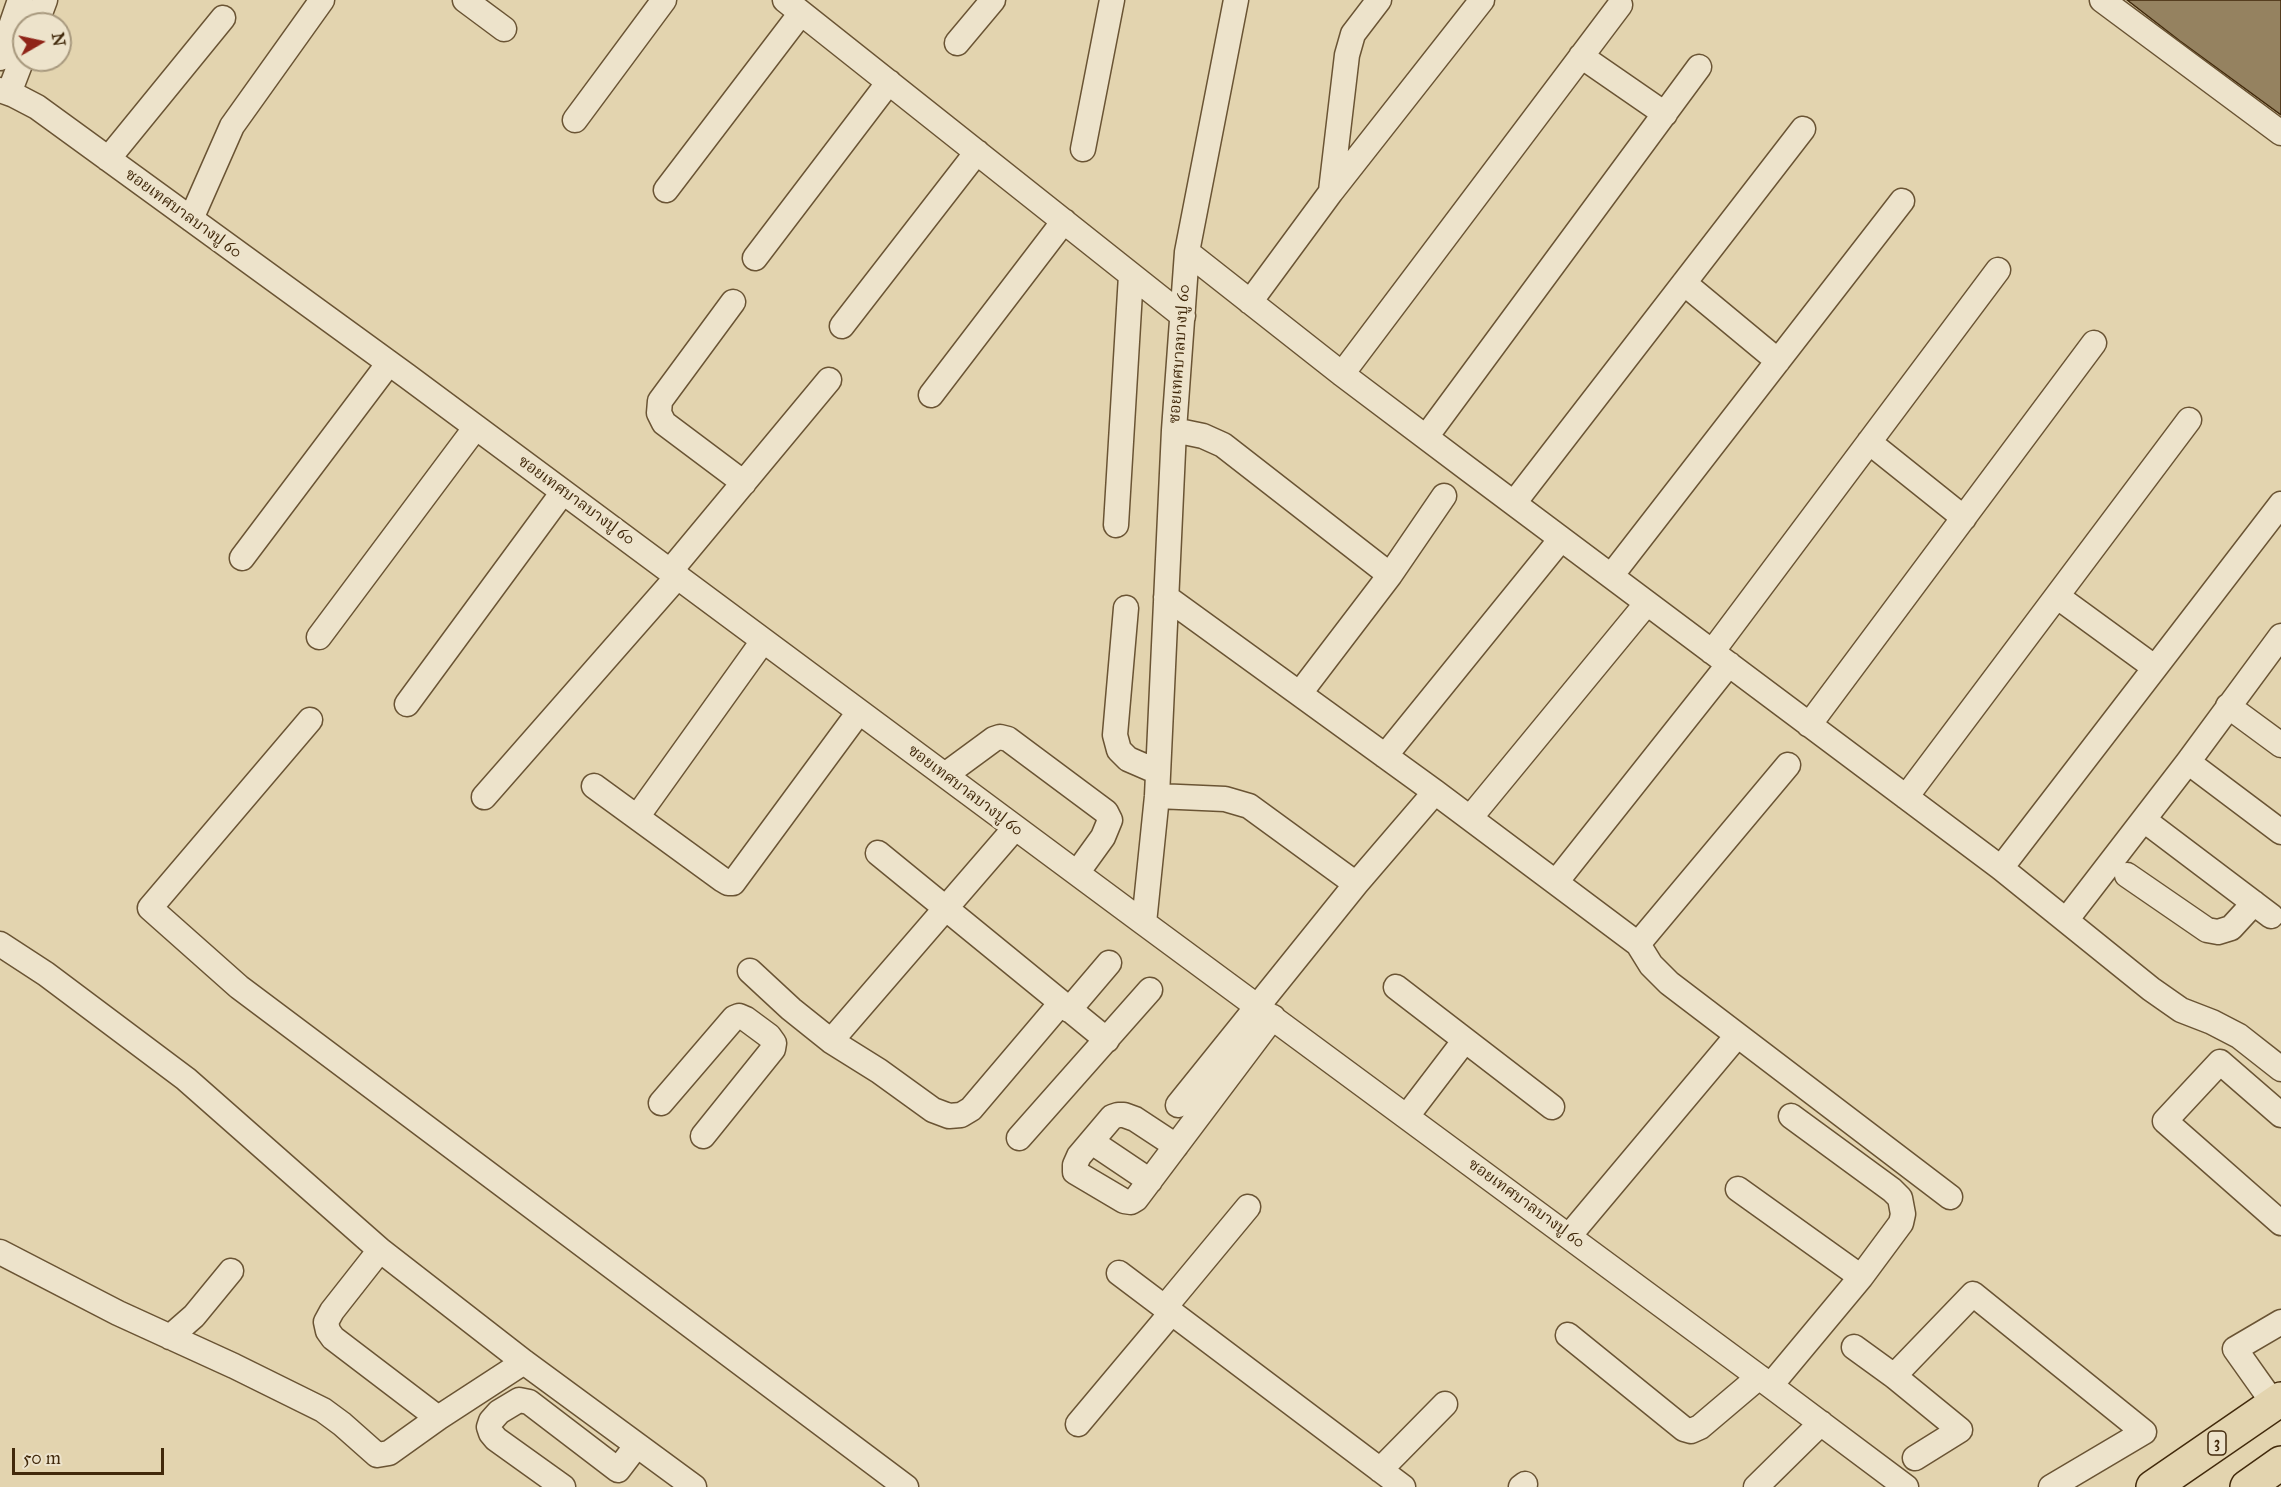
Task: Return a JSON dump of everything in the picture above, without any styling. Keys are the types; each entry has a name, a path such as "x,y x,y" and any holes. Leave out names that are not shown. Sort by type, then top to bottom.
{"highway":[{"name":"3","path":"2153,1487 2277,1402"},
{"path":"2247,1487 2281,1464"}],"street":[{"path":"0,58 20,0"},
{"path":"191,219 232,126 322,0"},
{"path":"465,0 504,28"},
{"path":"575,120 664,0"},
{"path":"957,44 993,0"},
{"path":"1083,149 1112,0"},
{"name":"ซอยเทศบาลบางปู 60","path":"1144,923 1157,796 1174,430 1187,252 1236,0"},
{"path":"1331,192 1347,55 1353,34 1379,0"},
{"path":"1250,302 1331,192 1482,0"},
{"path":"2102,0 2281,134"},
{"path":"1342,374 1620,5"},
{"path":"666,190 793,7 1183,316"},
{"path":"108,159 223,18"},
{"path":"1581,56 1665,114"},
{"path":"1426,436 1699,68"},
{"path":"5,91 15,72"},
{"path":"755,258 889,82"},
{"name":"ซอยเทศบาลบางปู 60","path":"5,91 37,107 389,363 1906,1487"},
{"path":"1514,503 1803,129"},
{"path":"842,326 977,152"},
{"path":"1611,576 1902,201"},
{"path":"931,395 1064,221"},
{"path":"1187,252 1342,374 2001,868 2166,999 2181,1010 2239,1036 2281,1069"},
{"path":"1556,882 1720,658 1869,442 1998,270"},
{"path":"1116,525 1131,275"},
{"path":"1684,283 1778,361"},
{"path":"733,302 660,401 659,412 664,423 744,483"},
{"path":"1809,725 2094,342"},
{"path":"242,558 389,363"},
{"path":"484,797 674,573 829,380"},
{"path":"1906,797 2189,420"},
{"path":"319,637 476,427"},
{"path":"1174,430 1203,436 1223,445 1390,575"},
{"path":"1869,442 1964,518"},
{"path":"407,704 563,492"},
{"path":"1300,693 1390,575 1443,496"},
{"path":"2001,868 2281,504"},
{"path":"1385,756 1561,539"},
{"path":"1166,597 1436,792 1638,944 1652,965 1669,983 1950,1197"},
{"path":"2058,597 2154,667"},
{"path":"1470,818 1647,603"},
{"path":"1126,608 1114,735 1119,750 1128,759 1158,772"},
{"path":"2067,919 2280,638"},
{"path":"638,817 763,641"},
{"path":"2228,706 2281,746"},
{"path":"594,786 723,880 733,883 859,712"},
{"path":"310,720 150,908 239,987 906,1487"},
{"path":"945,776 1000,737 1017,745 1106,812 1110,820 1103,837 1077,873"},
{"path":"2188,762 2281,832"},
{"path":"1638,944 1788,765"},
{"path":"1176,1146 1124,1114 1112,1117 1075,1165 1075,1172 1124,1201 1131,1202 1137,1199 1176,1146 1265,1012 1356,884 1436,792"},
{"path":"1157,796 1225,799 1249,807 1356,884"},
{"path":"2127,875 2207,930 2218,932 2231,928 2263,909 2144,820"},
{"path":"831,1041 1015,828"},
{"path":"878,853 1107,1040"},
{"path":"0,944 46,974 186,1078 380,1250 524,1362 694,1487"},
{"path":"750,971 791,1009 831,1041 879,1071 933,1110 949,1116 971,1109 1109,963"},
{"path":"1396,987 1552,1107"},
{"path":"1019,1138 1150,990"},
{"path":"769,1036 791,1009"},
{"path":"1178,1105 1265,1012"},
{"path":"661,1103 734,1018 740,1016 746,1019 769,1036 774,1043 774,1049 704,1136"},
{"path":"1407,1116 1465,1040"},
{"path":"1569,1236 1731,1043"},
{"path":"2281,1115 2220,1062 2164,1121 2281,1223"},
{"path":"1568,1335 1684,1429 1691,1431 1765,1381 1862,1277 1901,1223 1903,1208 1900,1198 1791,1116"},
{"path":"1092,1142 1150,1181"},
{"path":"1737,1189 1862,1277"},
{"path":"1078,1424 1248,1207"},
{"path":"380,1250 332,1311 326,1322 328,1331 333,1338 438,1418"},
{"path":"3,1254 323,1410 377,1455 389,1453 524,1362"},
{"path":"170,1337 194,1316 231,1271"},
{"path":"1119,1273 1403,1487"},
{"path":"1894,1376 1973,1294 2144,1432 2051,1487"},
{"path":"2277,1402 2235,1349 2281,1322"},
{"path":"1854,1347 1894,1376 1960,1430 1915,1458"},
{"path":"563,1487 496,1439 489,1427 499,1412 519,1400 529,1402 612,1478 637,1445"},
{"path":"1380,1470 1445,1404"},
{"path":"1756,1487 1821,1423"}],"building":[{"path":"2127,0 2281,0 2281,115 2180,41"}]}
